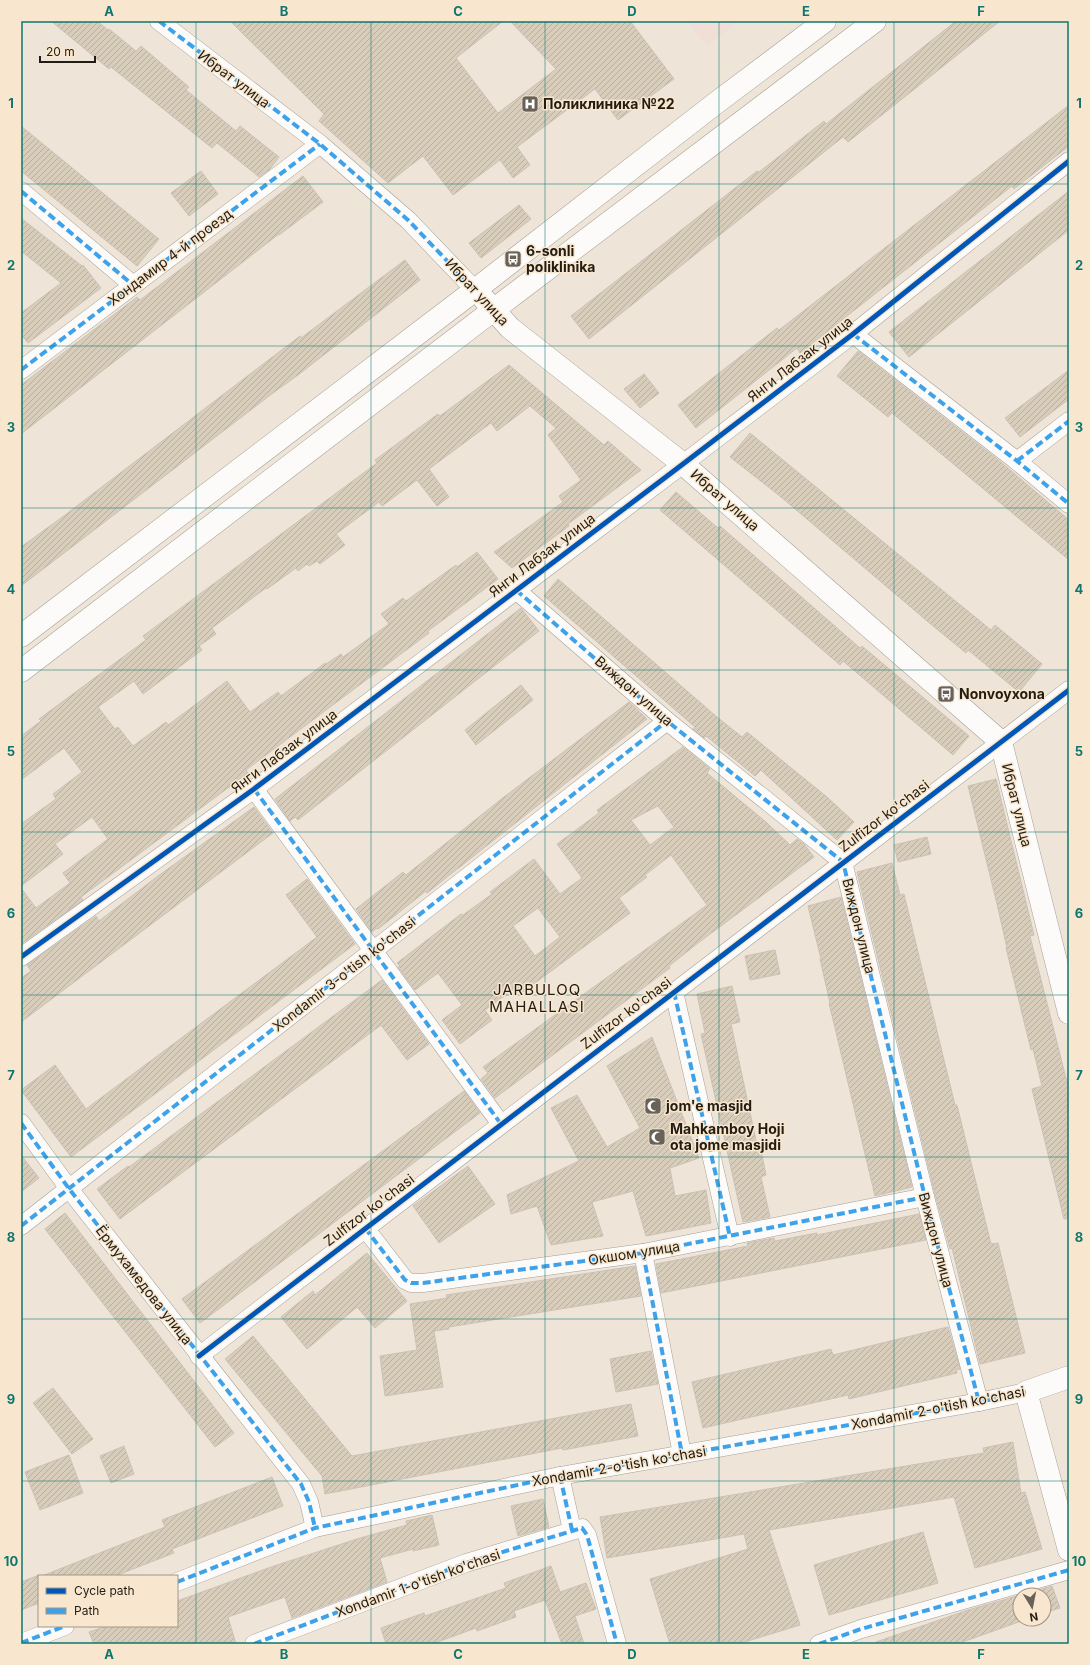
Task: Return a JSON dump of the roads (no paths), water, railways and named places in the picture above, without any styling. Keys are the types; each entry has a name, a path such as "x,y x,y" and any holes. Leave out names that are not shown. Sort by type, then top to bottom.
{"main road":[{"path":"21,636 825,21"},
{"path":"21,671 875,21"},
{"name":"Ибрат улица","path":"475,290 510,328 683,464 1001,742 1069,1013"},
{"name":"Xondamir 2-o'tish ko'chasi","path":"1026,1392 1069,1377"},
{"path":"1026,1392 1069,1550"}],"street":[{"name":"Ибрат улица","path":"159,21 320,144 408,220 475,290"},
{"name":"Хондамир 4-й проезд","path":"21,370 320,144"},
{"name":"Янги Лабзак улица","path":"21,956 254,789 683,464 853,334 1069,161"},
{"path":"21,191 133,285"},
{"path":"853,334 1017,461 1069,504"},
{"path":"1017,461 1069,421"},
{"name":"Виждон улица","path":"516,590 667,721 843,862 925,1197 979,1402"},
{"name":"Zulfizor ko'chasi","path":"199,1356 1069,690"},
{"name":"Xondamir 3-o'tish ko'chasi","path":"21,1226 70,1190 667,721"},
{"path":"254,789 375,950 502,1124"},
{"path":"674,992 730,1237"},
{"name":"Ёрмухамедова улица","path":"21,1123 70,1190 301,1484 309,1502 315,1528"},
{"name":"Окшом улица","path":"365,1228 405,1280 411,1283 423,1283 643,1253 730,1237 925,1197"},
{"path":"643,1253 682,1454"},
{"name":"Xondamir 2-o'tish ko'chasi","path":"178,1582 315,1528 560,1476 979,1402 1026,1392"},
{"path":"560,1476 617,1644"},
{"name":"Xondamir 1-o'tish ko'chasi","path":"254,1644 466,1563 578,1530"},
{"path":"819,1644 860,1629 1069,1570"},
{"path":"21,1643 62,1627"}],"place":[{"name":"Поликлиника №22","path":"530,104"},
{"name":"6-sonli poliklinika","path":"513,259"},
{"name":"Nonvoyxona","path":"946,694"},
{"name":"jom'e masjid","path":"653,1106"},
{"name":"Mahkamboy Hoji ota jome masjidi","path":"657,1137"}],"district":[{"name":"JARBULOQ MAHALLASI","path":"537,998"}]}
